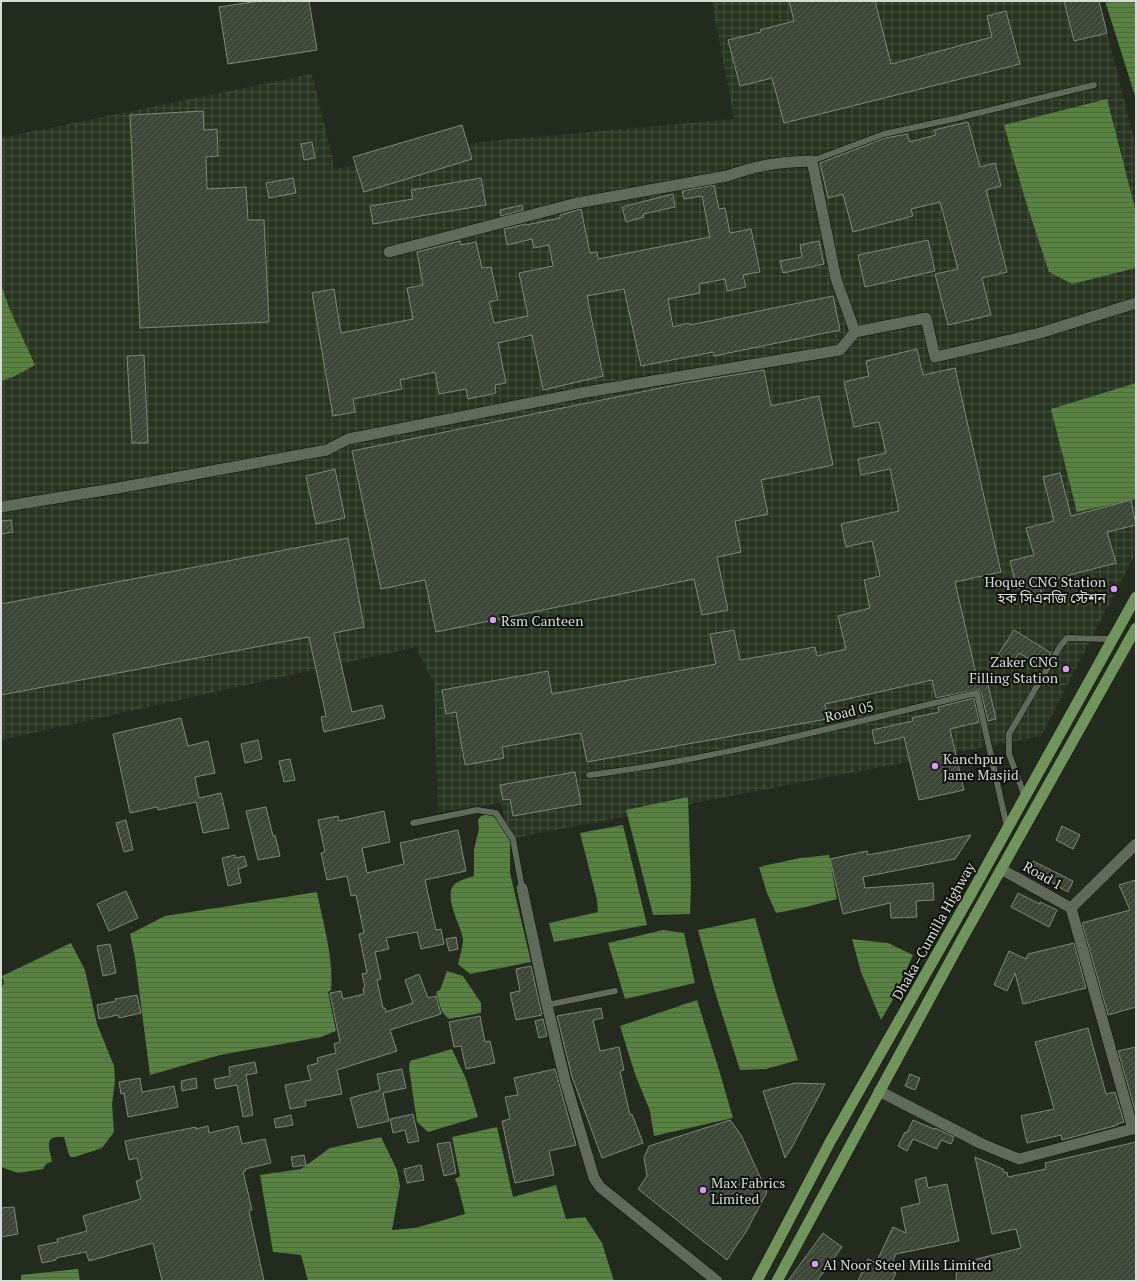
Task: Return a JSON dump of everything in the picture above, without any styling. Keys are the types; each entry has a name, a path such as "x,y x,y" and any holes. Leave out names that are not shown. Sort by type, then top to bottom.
{"highway":[{"name":"Dhaka–Cumilla Highway","path":"758,1281 830,1142 951,930 1136,597"},
{"name":"Dhaka–Cumilla Highway","path":"777,1281 962,938 1136,628"}],"street":[{"path":"389,252 577,203 727,176 750,168 777,163 812,161 836,279 855,332"},
{"path":"1,507 118,488 327,450 348,439 586,392 840,350 855,332 926,318 935,357 1040,333 1136,304"},
{"path":"879,1091 982,1144 1019,1159 1135,1129 1071,908 1136,844"},
{"name":"Road 1","path":"1001,870 1071,908"},
{"path":"522,888 565,1080 594,1178 600,1187 717,1281"},
{"path":"951,930 962,938"}],"lane":[{"path":"812,161 884,134 1094,85"},
{"path":"1025,797 1010,754 1009,734 1061,644 1067,638 1113,639"},
{"name":"Road 05","path":"589,775 630,770 752,747 977,693 1008,828"},
{"path":"413,823 477,810 496,813 513,839 522,888"},
{"path":"547,1005 615,991"}],"shaded area":[{"path":"712,1 1099,1 1136,147 1136,552 1041,736 509,839 501,803 438,812 434,683 416,647 1,740 1,138 312,74 335,169 481,142 734,119"},
{"path":"1105,1 1136,1 1136,99"},
{"path":"1107,99 1136,212 1136,268 1072,284 1049,272 1025,199 1004,125"},
{"path":"1,285 10,310 35,365 13,377 1,381"},
{"path":"1136,383 1136,499 1077,512 1051,409"},
{"path":"688,797 691,887 690,914 653,915 626,810"},
{"path":"488,814 501,820 510,841 510,873 531,962 470,974 458,964 463,939 451,902 451,895 452,888 456,883 474,876 474,849 479,829 478,820 481,816"},
{"path":"623,825 647,925 554,942 549,923 598,912 597,900 580,833"},
{"path":"829,855 837,899 776,913 767,893 759,867 800,858"},
{"path":"317,892 331,965 331,990 328,992 336,1031 321,1037 220,1055 150,1075 135,958 130,934 165,916"},
{"path":"755,918 776,992 798,1060 766,1069 740,1070 715,992 698,930"},
{"path":"663,930 684,933 695,983 625,999 608,943"},
{"path":"852,939 888,943 913,955 892,1001 881,1020 861,972"},
{"path":"71,943 85,970 97,1024 114,1066 115,1080 112,1104 114,1132 102,1148 75,1157 71,1157 69,1155 64,1137 53,1138 49,1143 52,1161 46,1164 43,1169 18,1173 1,1167 1,989 4,983 2,976"},
{"path":"447,971 463,976 481,1003 481,1013 449,1019 442,1012 436,992 440,990"},
{"path":"697,1000 733,1118 654,1136 650,1111 635,1074 620,1026"},
{"path":"452,1049 466,1079 478,1117 428,1132 417,1122 409,1068 410,1061"},
{"path":"497,1127 513,1197 556,1185 566,1219 585,1217 602,1243 614,1281 308,1281 301,1255 273,1252 260,1175 301,1169 330,1148 381,1137 397,1170 400,1186 392,1230 415,1228 465,1214 455,1179 460,1176 452,1137"},
{"path":"78,1269 80,1281 21,1281 21,1275"}],"building":[{"path":"259,1 309,1 317,50 228,64 219,7"},
{"path":"789,1 875,1 891,64 992,37 987,16 1006,11 1020,64 784,123 772,78 740,86 728,40 761,32 760,30 794,21"},
{"path":"1064,1 1099,1 1107,33 1074,41"},
{"path":"203,111 204,130 217,129 218,156 206,157 207,189 246,187 248,220 264,220 269,322 140,328 130,115"},
{"path":"968,122 980,167 995,163 1001,186 986,190 1007,272 982,278 991,315 948,325 935,274 958,269 940,202 911,209 913,216 853,232 843,194 828,198 820,163 885,138 907,134 910,142 936,135 934,130"},
{"path":"462,125 472,159 364,192 353,157"},
{"path":"312,142 315,158 304,160 301,144"},
{"path":"293,178 296,193 269,198 266,183"},
{"path":"481,178 486,205 373,224 370,206 413,199 411,190"},
{"path":"714,185 719,209 725,208 730,233 751,229 760,272 743,275 746,287 727,291 725,279 699,284 700,293 668,299 673,327 689,323 690,325 833,296 840,330 714,356 713,352 641,366 624,289 587,296 603,376 543,390 532,335 498,343 506,383 495,385 496,393 468,399 466,389 439,394 435,372 400,380 402,389 353,399 355,412 333,416 312,293 334,289 341,333 413,319 407,288 423,285 417,252 460,241 461,245 476,242 482,268 491,267 498,300 489,302 494,323 528,316 519,273 553,266 549,245 534,248 532,239 507,245 504,229 560,218 560,215 581,209 590,253 597,252 598,259 710,237 702,196 684,199 682,191"},
{"path":"673,194 675,207 643,214 644,217 626,222 622,207"},
{"path":"522,205 523,210 501,216 500,210"},
{"path":"928,240 935,271 865,287 858,255"},
{"path":"819,241 824,264 783,273 780,261 802,257 800,245"},
{"path":"917,349 923,375 955,368 1001,572 955,582 976,674 985,672 996,719 988,721 979,689 936,698 932,680 825,704 827,719 587,762 581,733 502,747 504,758 465,765 456,712 446,714 442,690 548,671 552,694 716,664 710,634 734,630 740,660 815,647 817,656 846,649 838,616 870,608 864,580 880,576 872,541 846,547 841,524 899,511 890,469 861,475 858,459 886,453 879,422 854,427 844,382 869,376 866,361"},
{"path":"144,355 148,443 132,443 127,356"},
{"path":"764,370 771,406 819,396 833,465 761,480 768,514 735,521 741,552 717,557 728,610 702,615 694,579 436,632 425,580 381,589 352,451 685,383"},
{"path":"335,469 345,518 316,524 306,476"},
{"path":"1060,473 1071,516 1131,500 1136,525 1107,532 1116,563 1039,583 1042,594 1028,598 1025,587 1017,589 1010,561 1034,555 1026,528 1054,521 1043,477"},
{"path":"11,520 13,532 1,534 1,521"},
{"path":"348,538 364,627 334,633 352,712 382,705 385,718 324,732 321,717 326,716 309,637 1,695 1,604"},
{"path":"1014,630 1051,653 1043,667 1019,653 1010,667 996,658"},
{"path":"974,698 979,722 950,729 964,790 919,800 904,737 875,744 872,730 913,721 912,718 939,712 938,707"},
{"path":"181,718 188,746 208,741 215,773 195,777 199,798 221,793 229,828 203,833 196,802 158,810 157,807 130,813 113,734"},
{"path":"258,740 262,759 245,763 241,744"},
{"path":"290,759 295,780 284,782 279,761"},
{"path":"575,772 581,804 513,816 510,799 503,800 500,785"},
{"path":"266,807 273,836 275,835 280,856 258,860 246,811"},
{"path":"384,811 390,842 362,848 367,873 404,864 400,843 458,830 466,871 425,880 436,930 441,929 444,944 421,949 417,932 386,938 389,949 375,952 381,979 377,980 383,1008 385,1008 386,1012 413,1003 405,980 419,974 428,998 436,996 441,1014 390,1030 397,1051 337,1070 342,1094 305,1101 306,1106 290,1109 285,1085 311,1080 307,1066 318,1063 317,1058 336,1053 334,1044 340,1042 330,993 341,991 343,999 364,994 363,988 365,987 362,974 367,973 359,934 364,933 356,895 351,896 347,876 327,880 321,853 325,852 318,820 338,816 339,821"},
{"path":"126,820 133,850 124,852 116,823"},
{"path":"1062,826 1080,835 1073,849 1056,840"},
{"path":"971,835 955,859 863,877 865,888 933,883 934,900 916,901 917,917 891,918 890,903 843,914 830,859 867,851 868,855"},
{"path":"235,855 235,858 244,856 247,866 238,869 241,883 228,886 222,858"},
{"path":"1033,861 1073,881 1068,892 1028,871"},
{"path":"1136,880 1136,1007 1108,1015 1082,923 1130,910 1119,885"},
{"path":"126,891 138,918 109,931 97,904"},
{"path":"1018,893 1040,904 1040,902 1057,910 1049,927 1011,907"},
{"path":"456,937 458,949 449,951 446,939"},
{"path":"1074,943 1086,988 1023,1004 1015,973 1007,991 994,985 1009,951 1026,959 1028,954"},
{"path":"110,944 116,973 103,976 97,946"},
{"path":"531,966 542,1015 516,1020 510,993 520,991 516,969"},
{"path":"137,995 141,1013 119,1018 118,1015 99,1019 97,1005 116,1001 115,999"},
{"path":"601,1008 603,1018 593,1020 600,1051 619,1047 624,1070 620,1071 630,1115 632,1114 643,1143 602,1158 572,1077 557,1016"},
{"path":"480,1016 485,1042 490,1041 495,1063 466,1069 461,1046 454,1047 449,1022"},
{"path":"543,1019 547,1036 539,1038 535,1021"},
{"path":"1088,1028 1106,1094 1115,1092 1124,1122 1117,1124 1118,1125 1062,1140 1061,1135 1027,1143 1021,1116 1054,1109 1035,1042"},
{"path":"1136,1047 1136,1114 1118,1051"},
{"path":"255,1062 257,1073 246,1075 253,1115 243,1117 237,1085 216,1089 214,1079 230,1076 229,1067"},
{"path":"402,1069 406,1088 383,1093 389,1121 358,1128 350,1098 380,1090 377,1074"},
{"path":"555,1069 576,1145 549,1151 554,1175 515,1183 502,1121 510,1119 505,1097 518,1095 514,1078"},
{"path":"910,1074 920,1078 915,1090 905,1086"},
{"path":"140,1078 142,1092 174,1086 178,1107 128,1117 124,1093 121,1094 119,1082"},
{"path":"196,1078 197,1088 182,1091 181,1081"},
{"path":"795,1083 825,1084 785,1158 763,1091"},
{"path":"413,1114 419,1141 408,1143 405,1130 393,1133 390,1119"},
{"path":"291,1115 293,1125 276,1128 274,1119"},
{"name":"Max Fabrics Limited","path":"730,1120 741,1135 767,1192 747,1230 727,1260 638,1189 647,1176 644,1158 649,1146"},
{"path":"913,1120 954,1137 951,1144 941,1140 937,1149 913,1139 907,1151 898,1146 905,1132 907,1133"},
{"path":"208,1126 209,1133 238,1126 242,1144 265,1139 271,1163 245,1169 246,1171 243,1171 252,1210 249,1211 264,1281 162,1281 153,1243 89,1261 86,1252 56,1258 56,1260 42,1263 38,1246 58,1242 57,1239 87,1231 83,1216 141,1199 136,1181 142,1179 137,1158 129,1160 125,1141"},
{"path":"450,1142 456,1173 444,1176 437,1144"},
{"path":"1136,1142 1136,1281 956,1281 957,1264 1021,1248 1016,1229 992,1234 975,1157 1003,1169 1004,1173 1007,1172 1008,1177 1046,1169 1045,1163"},
{"path":"304,1155 306,1165 293,1167 291,1157"},
{"path":"421,1165 424,1180 407,1183 404,1169"},
{"path":"926,1177 928,1188 947,1184 959,1241 896,1254 889,1270 896,1273 892,1281 858,1281 868,1259 876,1263 893,1227 906,1233 901,1208 920,1203 915,1180"},
{"path":"14,1207 18,1234 1,1237 1,1208"},
{"name":"Al Noor Steel Mills Limited","path":"823,1233 842,1247 817,1281 788,1281"}],"place":[{"name":"Hoque CNG Station হক সিএনজি স্টেশন","path":"1114,589"},
{"name":"Rsm Canteen","path":"493,620"},
{"name":"Zaker CNG Filling Station","path":"1066,669"},
{"name":"Kanchpur Jame Masjid","path":"935,766"},
{"name":"Max Fabrics Limited","path":"703,1190"},
{"name":"Al Noor Steel Mills Limited","path":"815,1264"}]}
